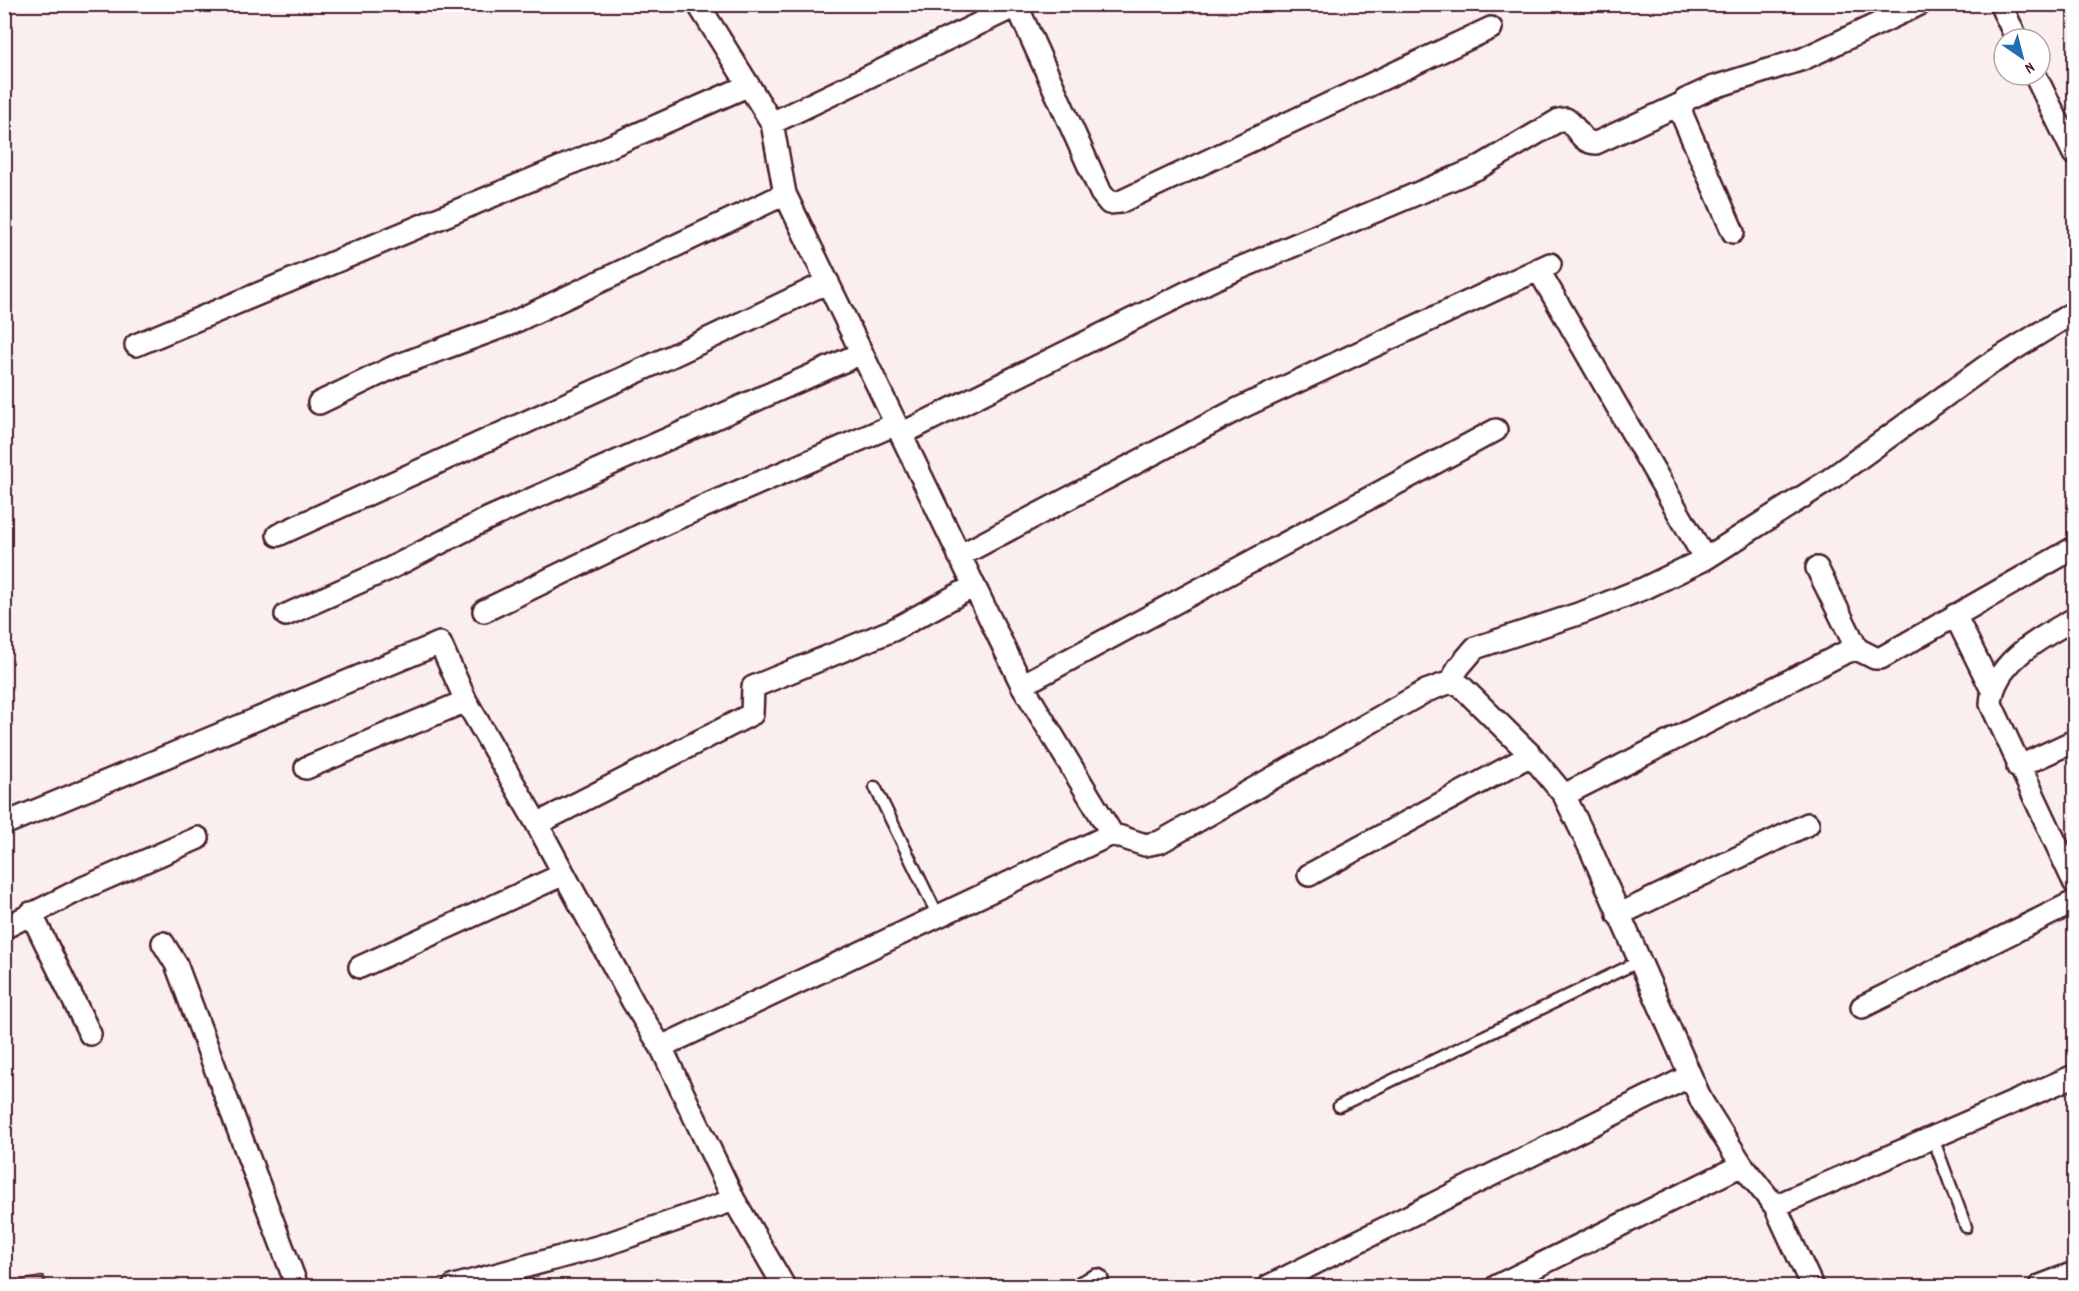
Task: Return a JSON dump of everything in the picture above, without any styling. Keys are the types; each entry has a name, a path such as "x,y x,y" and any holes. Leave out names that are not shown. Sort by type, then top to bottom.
{"street":[{"path":"698,4 772,123 785,194 1022,685 1112,834 1145,845 1160,842 1426,691 1451,682 1458,668 1475,648 1584,612 1645,588 1705,558 1829,480 1985,367 2074,312"},
{"path":"483,611 668,522 898,429 1214,279 1478,168 1559,120 1566,119 1582,138 1589,143 1596,143 1711,88 1803,58 1920,4"},
{"path":"2000,4 2011,27"},
{"path":"772,123 1018,5 1101,193 1109,202 1120,202 1491,28"},
{"path":"136,345 588,156 747,86"},
{"path":"2041,87 2074,154"},
{"path":"1683,103 1683,117 1732,232"},
{"path":"319,403 396,366 510,324 785,194"},
{"path":"959,556 1238,409 1544,267 1705,558"},
{"path":"278,535 675,356 828,282"},
{"path":"286,615 391,568 487,519 862,353"},
{"path":"1022,685 1496,430"},
{"path":"1817,568 1857,649 1875,658 1881,658 2074,548"},
{"path":"537,824 752,714 753,687 893,630 974,586"},
{"path":"1955,615 1992,690"},
{"path":"2074,619 2030,646 2000,674 1992,690 1991,704 2074,882"},
{"path":"4,824 440,642 466,701 537,824 633,1002 661,1047 734,1200 784,1287"},
{"path":"1564,795 1846,652 1857,649"},
{"path":"1451,682 1466,689 1531,755 1564,795 1591,850 1638,962 1714,1125 1775,1206 1809,1285"},
{"path":"306,768 466,701"},
{"path":"2019,767 2074,741"},
{"path":"1309,875 1531,755"},
{"path":"1618,915 1808,824"},
{"path":"661,1047 1112,834"},
{"path":"4,928 31,913 198,838"},
{"path":"360,967 564,874"},
{"path":"1862,1007 2074,902"},
{"path":"31,913 90,1034"},
{"path":"163,943 176,964 297,1287"},
{"path":"1269,1287 1690,1076"},
{"path":"1775,1206 2074,1076"},
{"path":"1497,1287 1742,1165"},
{"path":"454,1287 601,1246 734,1200"},
{"path":"2040,1287 2074,1273"}],"lane":[{"path":"875,787 938,916"},
{"path":"1339,1106 1638,962"},
{"path":"1933,1137 1966,1227"}],"building":[{"path":"44,1276 46,1286 19,1286 18,1281"}]}
